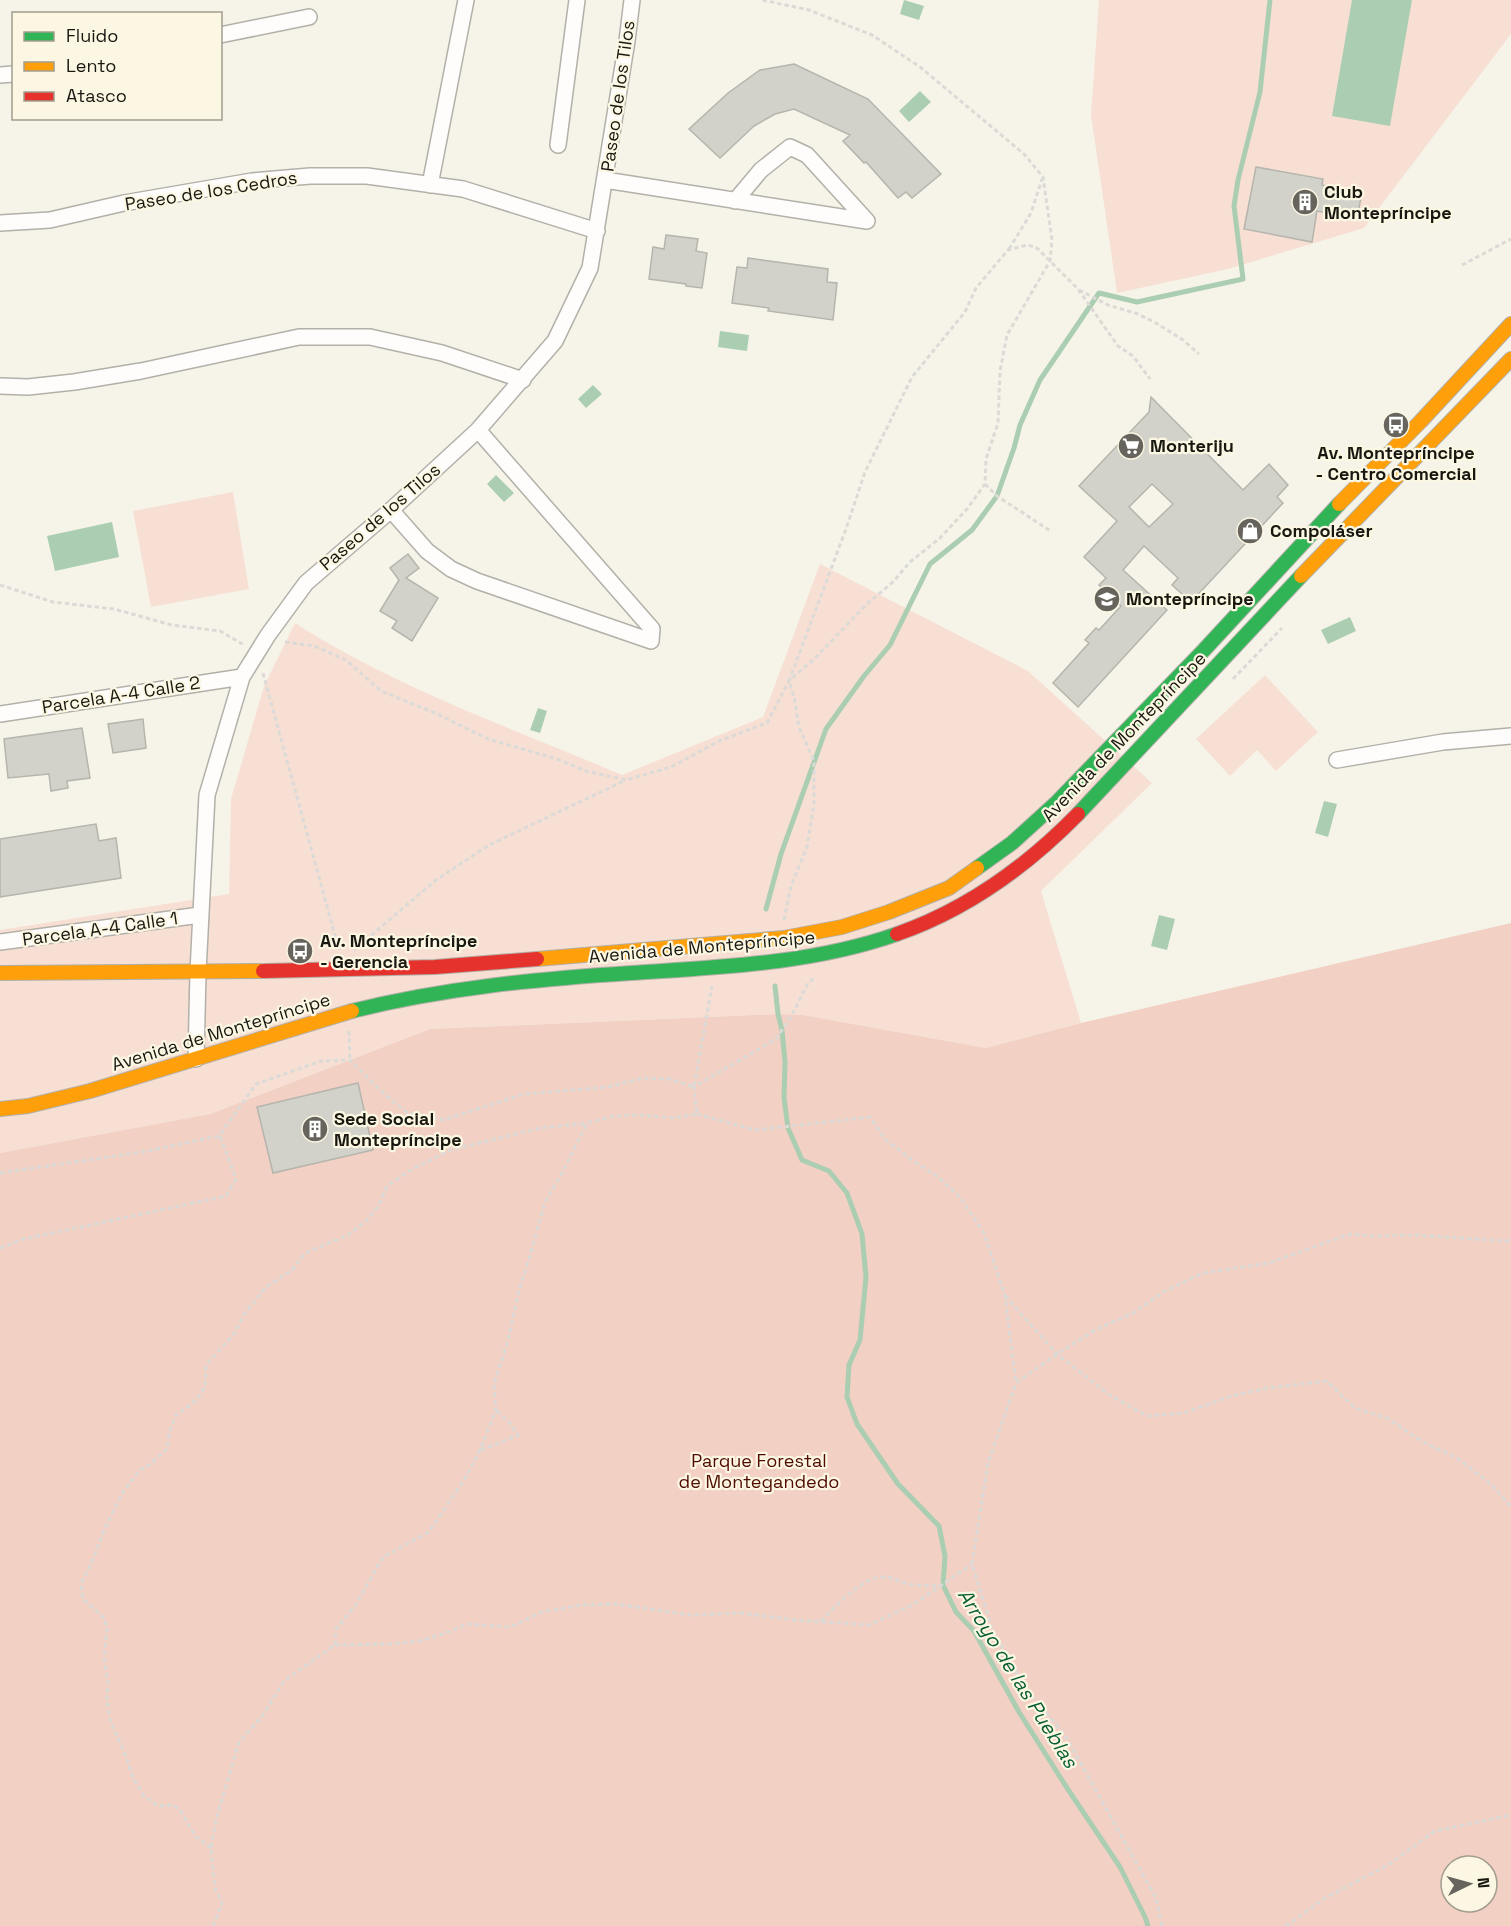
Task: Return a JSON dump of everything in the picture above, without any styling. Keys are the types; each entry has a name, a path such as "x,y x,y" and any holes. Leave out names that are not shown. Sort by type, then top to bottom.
{"street":[{"path":"430,185 466,0"},
{"path":"558,145 577,0"},
{"name":"Paseo de los Tilos","path":"196,1059 207,795 242,677 268,635 306,583 391,510 478,430 555,341 590,268 632,0"},
{"path":"222,35 309,18"},
{"path":"605,180 746,203 867,221 807,155 790,147 761,170 735,201"},
{"name":"Paseo de los Cedros","path":"0,223 50,220 124,203 252,181 310,176 366,176 463,189 597,231"},
{"name":"Avenida de Montepríncipe","path":"0,973 198,972 300,969 343,965 435,967 784,938 842,927 889,912 949,888 1012,843 1055,804 1511,324"},
{"path":"0,386 28,387 96,378 299,337 370,337 442,353 522,380"},
{"name":"Avenida de Montepríncipe","path":"0,1109 28,1106 90,1091 391,1000 467,987 774,962 845,950 910,930 978,896 1066,826 1272,607 1511,359"},
{"path":"391,510 427,551 451,569 477,581 651,641 652,629 478,430"},
{"name":"Parcela A-4 Calle 2","path":"0,714 242,677"},
{"path":"1337,760 1443,742 1511,736"},
{"name":"Parcela A-4 Calle 1","path":"0,942 201,915"}],"path":[{"path":"762,0 809,10 872,35 929,75 1024,154 1043,177 1052,240 1050,261 1006,335 1000,371 998,423 986,459 985,484 967,509 940,538 910,562 893,582 867,604 814,659 789,681"},
{"path":"0,585 53,602 114,609 172,625 220,631 258,652 343,965 436,880 489,845 626,780 671,767 719,741 767,723 789,681 865,472 886,427 912,377 965,312 976,288 1008,250 1031,213 1043,177"},
{"path":"1462,265 1511,239"},
{"path":"1008,250 1027,245 1036,247 1077,289 1118,346 1133,356 1150,379"},
{"path":"1077,289 1108,305 1138,314 1156,323 1183,340 1199,354"},
{"path":"985,484 997,496 1052,532"},
{"path":"268,635 287,643 314,646 346,660 381,691 435,712 488,739 557,759 586,771 626,780"},
{"path":"783,924 791,886 807,847 814,804 814,761 799,727 789,681"},
{"path":"349,1012 350,1060 406,1112 443,1120 524,1095 608,1087 643,1078 670,1079 694,1087 776,1040 808,983 822,971"},
{"path":"697,1114 694,1087 712,986"},
{"path":"0,1173 142,1152 219,1136 256,1084 321,1061 350,1060"},
{"path":"211,1848 196,1837 180,1810 173,1805 158,1806 144,1796 133,1778 110,1720 104,1657 107,1630 104,1618 83,1599 81,1584 123,1492 140,1470 167,1449 169,1434 176,1415 192,1404 205,1386 206,1365 234,1334 245,1313 266,1287 292,1270 305,1253 348,1235 366,1221 379,1205 387,1186 409,1171 450,1150 541,1128 587,1123 613,1116 674,1118 697,1114 755,1130 870,1117 885,1138 938,1177 960,1197 984,1233 1005,1296 1016,1383 988,1463 972,1564 992,1628 1025,1688 1065,1735 1156,1898 1162,1926"},
{"path":"335,1645 336,1629 355,1606 383,1557 429,1532 464,1480 480,1450 496,1410 495,1384 545,1202 587,1123"},
{"path":"0,1248 24,1239 226,1196 236,1179 219,1136"},
{"path":"1016,1383 1095,1330 1133,1313 1166,1291 1203,1273 1269,1263 1350,1234 1511,1240"},
{"path":"1005,1296 1057,1354 1108,1394 1147,1416 1184,1413 1231,1396 1268,1388 1327,1381 1355,1408 1387,1418 1423,1442 1457,1458 1491,1484 1511,1507"},
{"path":"480,1450 518,1435 510,1423 496,1410"},
{"path":"214,1926 222,1903 215,1888 211,1848 216,1820 239,1742 261,1718 284,1681 335,1645 383,1645 419,1641 467,1624 510,1627 542,1612 582,1605 616,1604 691,1615 740,1612 796,1620 869,1625 914,1604 972,1564"},
{"path":"821,1621 843,1599 872,1579 885,1577 928,1587 943,1584"},
{"path":"1286,1926 1325,1898 1388,1865 1435,1831 1511,1815"}],"shaded area":[{"path":"904,0 924,6 919,20 900,14"},
{"path":"1099,0 1511,0 1511,34 1364,228 1228,269 1117,293 1091,115"},
{"path":"1352,0 1412,0 1390,126 1332,116"},
{"path":"920,91 931,102 909,122 899,111"},
{"path":"720,331 749,335 747,351 718,347"},
{"path":"593,385 602,394 586,408 578,399"},
{"path":"496,475 514,493 504,502 487,484"},
{"path":"233,492 249,589 151,607 133,511"},
{"path":"112,522 119,557 55,571 47,536"},
{"path":"820,564 1028,671 1152,783 1041,891 1081,1023 986,1048 803,1015 778,1014 430,1029 210,1114 0,1153 0,930 229,894 231,799 264,686 295,623 373,668 455,706 622,775 763,717"},
{"path":"1350,617 1356,631 1328,644 1321,630"},
{"path":"1265,675 1318,732 1276,771 1257,750 1230,776 1196,739"},
{"path":"538,708 547,711 540,733 530,730"},
{"path":"1324,801 1337,804 1328,837 1315,833"},
{"path":"1159,915 1175,919 1167,950 1151,946"}],"green space":[{"name":"Parque Forestal de Montegandedo","path":"1511,923 1511,1926 0,1926 0,1153 210,1114 430,1029 778,1014 803,1015 986,1048 1081,1023"}],"building":[{"path":"794,64 868,99 941,174 912,198 906,192 898,198 866,162 864,163 843,141 850,135 794,109 775,114 754,126 720,158 689,129 728,93 760,70"},
{"name":"Club Montepríncipe","path":"1256,167 1323,179 1322,185 1362,193 1357,218 1317,211 1312,242 1244,229"},
{"path":"666,235 698,239 696,251 707,253 702,288 649,279 653,247 664,249"},
{"path":"748,258 828,269 827,282 837,283 833,320 768,311 769,308 732,303 737,267 747,268"},
{"path":"1151,397 1243,490 1269,464 1288,485 1277,497 1283,503 1191,602 1172,585 1178,578 1144,546 1123,570 1167,610 1078,707 1053,683 1089,643 1085,640 1096,628 1099,630 1121,606 1099,585 1106,578 1084,557 1117,521 1079,486 1149,412","holes":["1152,484 1173,504 1149,527 1129,507"]},
{"path":"408,554 419,568 406,578 438,598 412,641 392,628 397,621 380,611 399,580 390,568"},
{"path":"143,719 146,748 113,753 108,724"},
{"path":"82,728 90,778 67,781 68,788 51,791 49,774 8,778 4,739"},
{"path":"96,824 99,841 116,838 121,878 0,897 0,839"},
{"name":"Sede Social Montepríncipe","path":"358,1083 373,1150 273,1173 257,1107"}],"waterway":[{"name":"Arroyo de las Pueblas","path":"766,909 781,854 826,729 864,676 890,645 930,564 972,530 997,496 1020,425 1040,380 1099,293 1137,302 1243,279 1234,206 1238,180 1260,92 1270,0"},
{"name":"Arroyo de las Pueblas","path":"775,986 785,1062 784,1098 788,1128 802,1160 829,1171 847,1193 862,1234 866,1277 860,1340 849,1365 847,1397 857,1424 898,1484 939,1526 945,1556 943,1585 956,1612 974,1631 1019,1712 1120,1867 1148,1926"}],"traffic: fast":[{"path":"977,868 1012,843 1055,804 1204,650 1339,504"},
{"path":"1078,814 1301,576"},
{"path":"352,1011 456,990 561,978 732,966 799,958 865,944 897,934"}],"traffic: slow":[{"path":"1339,504 1421,421 1511,324"},
{"path":"1301,576 1511,359"},
{"path":"537,959 784,938 842,927 889,912 949,888 977,868"},
{"path":"0,973 263,971"},
{"path":"0,1109 28,1106 90,1091 352,1011"}],"traffic: jam":[{"path":"897,934 947,912 994,884 1038,851 1078,814"},
{"path":"263,971 435,967 537,959"}],"place":[{"name":"Club Montepríncipe","path":"1305,202"},
{"name":"Av. Montepríncipe - Centro Comercial","path":"1396,425"},
{"name":"Monteriju","path":"1131,446"},
{"name":"Compoláser","path":"1250,531"},
{"name":"Montepríncipe","path":"1107,599"},
{"name":"Av. Montepríncipe - Gerencia","path":"300,951"},
{"name":"Sede Social Montepríncipe","path":"315,1129"}]}
